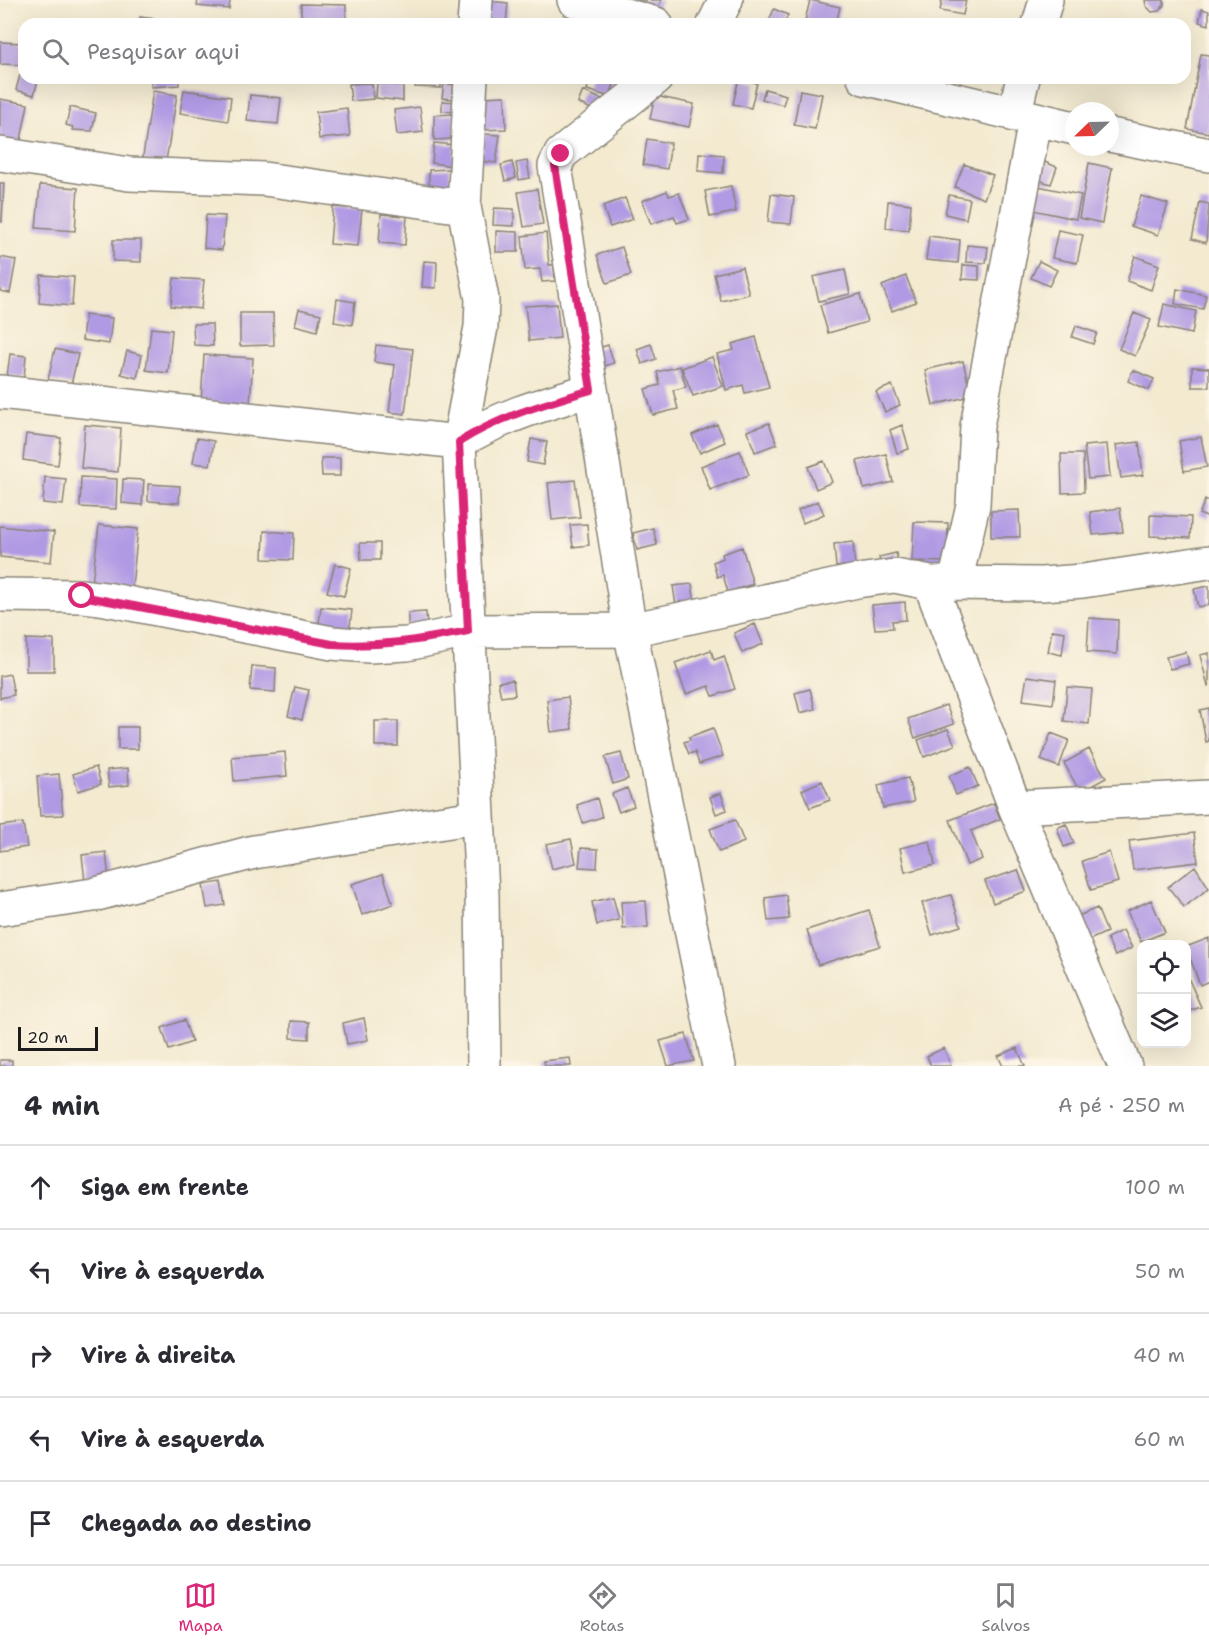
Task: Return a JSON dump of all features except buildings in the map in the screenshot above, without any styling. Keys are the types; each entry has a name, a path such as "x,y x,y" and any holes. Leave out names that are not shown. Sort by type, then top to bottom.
{"street":[{"path":"474,18 476,0"},
{"path":"574,0 636,18"},
{"path":"717,18 726,0"},
{"path":"1041,18 1046,0"},
{"path":"471,84 464,207 482,298 481,327 459,442 476,817 482,894 484,1066"},
{"path":"649,84 561,154 555,166 630,630 719,1066"},
{"path":"888,84 1065,126"},
{"path":"1023,84 1025,118 979,415 973,505 943,583 1015,807 1125,1066"},
{"path":"1119,137 1209,155"},
{"path":"0,154 129,174 264,179 464,207"},
{"path":"0,392 459,442 488,424 513,413 591,390"},
{"path":"0,595 82,596 106,599 332,644 369,646 406,644 468,631 630,630 857,581 895,576 943,583 1042,584 1083,581 1209,562"},
{"path":"1015,807 1209,797"},
{"path":"0,909 93,895 254,852 476,817"}],"route":[{"path":"82,596 332,644 369,646 406,644 468,631 459,442 488,424 513,413 591,390 555,166 561,154"}]}
